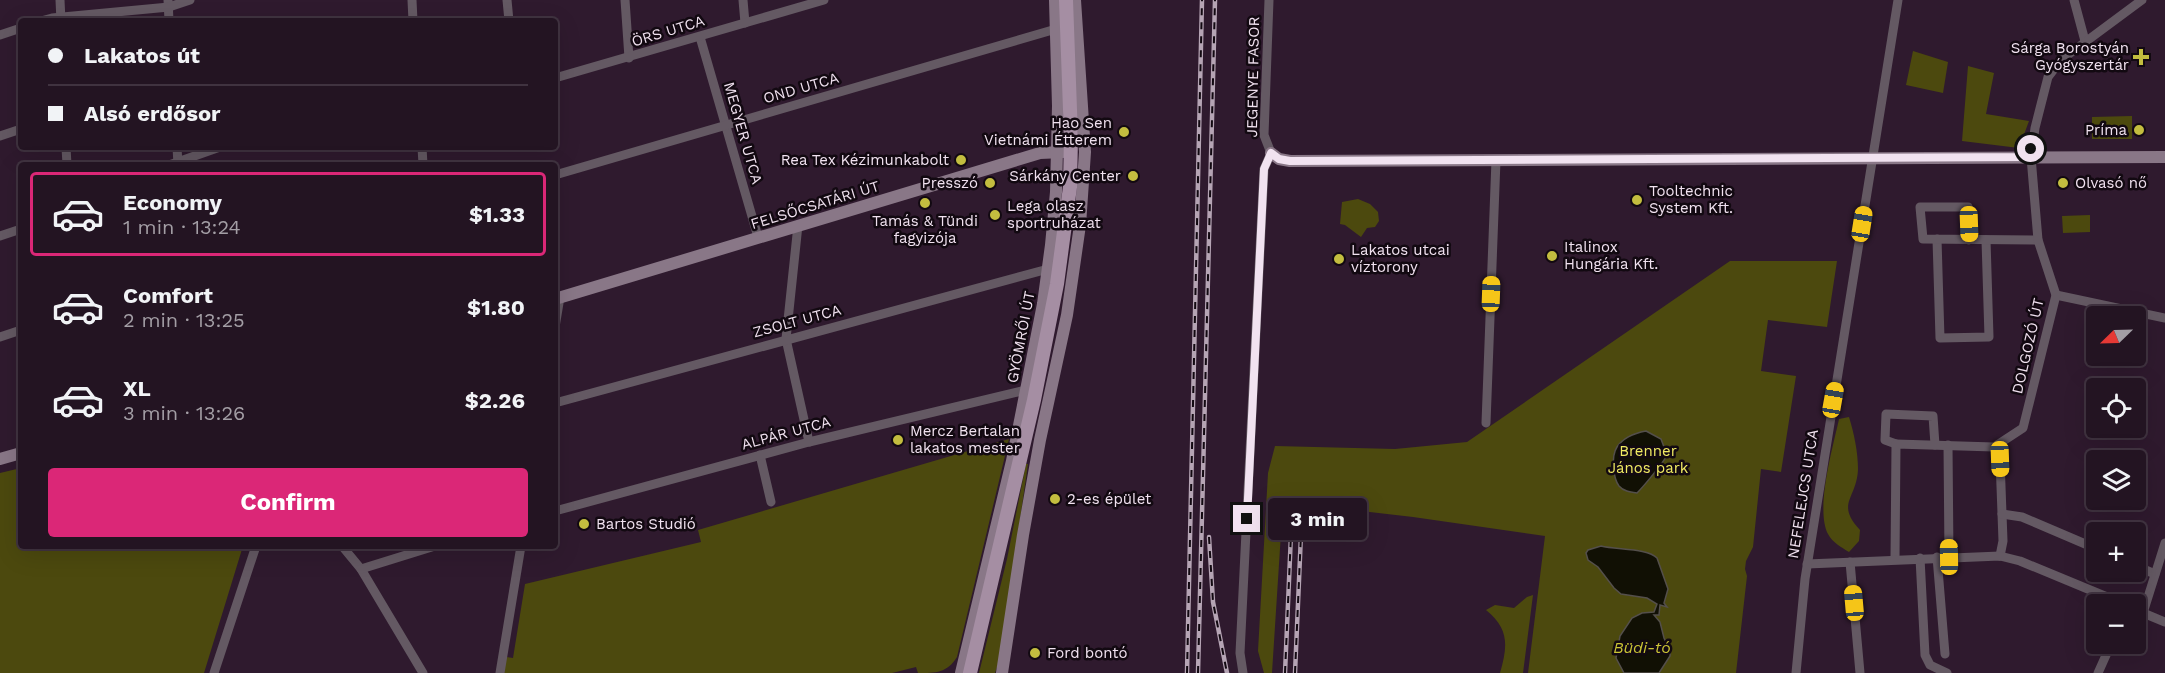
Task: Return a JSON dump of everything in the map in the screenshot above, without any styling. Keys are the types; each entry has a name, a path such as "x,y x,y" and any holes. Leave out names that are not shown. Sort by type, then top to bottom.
{"main road":[{"path":"970,673 1034,400 1058,284 1070,187 1071,157 1066,0"}],"street":[{"path":"60,0 61,18"},
{"path":"68,18 190,0"},
{"path":"412,0 413,18"},
{"path":"507,0 509,18"},
{"path":"625,0 630,58"},
{"path":"742,0 745,23"},
{"name":"ÖRS UTCA","path":"558,77 825,0"},
{"name":"GYÖMRŐI ÚT","path":"961,673 1012,461 1048,269 1059,152 1055,0"},
{"path":"1001,673 1040,440 1073,277 1081,208 1082,152 1075,0"},
{"name":"JEGENYE FASOR","path":"1269,0 1264,135 1271,153"},
{"name":"NEFELEJCS UTCA","path":"1796,673 1807,564 1898,0"},
{"path":"2074,0 2085,41"},
{"name":"DOLGOZÓ ÚT","path":"1994,447 2023,428 2056,295 2038,240 2031,157 2035,128 2048,77 2061,60 2142,0"},
{"path":"168,3 170,18"},
{"path":"0,35 18,29"},
{"name":"OND UTCA","path":"558,174 1056,29"},
{"name":"MEGYER UTCA","path":"700,37 758,237"},
{"path":"0,136 18,130"},
{"path":"180,162 212,150"},
{"name":"FELSŐCSATÁRI ÚT","path":"558,298 1040,153 1082,152"},
{"path":"1243,673 1240,653 1264,169 1271,153 1279,159 1290,161 2165,157"},
{"path":"1486,423 1496,160"},
{"path":"1969,240 1968,207 1920,207 1923,239 1969,240 2038,240"},
{"path":"798,225 786,339 809,442"},
{"path":"0,236 18,230"},
{"path":"1936,239 1940,338 1989,337 1986,240"},
{"name":"ZSOLT UTCA","path":"558,402 1048,269"},
{"path":"2056,295 2165,318"},
{"path":"0,337 18,331"},
{"name":"ALPÁR UTCA","path":"558,510 809,442 1026,390"},
{"path":"1935,445 1933,416 1886,414 1885,440 1896,444 1994,447 2000,459 2003,541 2000,556"},
{"path":"1895,560 1896,444"},
{"path":"1948,445 1949,557"},
{"path":"0,459 18,454"},
{"path":"760,455 771,502"},
{"path":"2002,514 2022,517 2086,544"},
{"path":"2146,597 2165,543"},
{"path":"214,673 255,549"},
{"path":"344,549 360,569 423,673"},
{"path":"360,569 425,549"},
{"path":"500,673 521,549"},
{"path":"1807,564 2000,556 2020,561 2100,594"},
{"path":"1937,557 1945,654"},
{"path":"1920,558 1925,655 1930,665 1947,673"},
{"path":"1850,562 1860,673"},
{"path":"2146,570 2155,574"},
{"path":"2146,614 2165,622"},
{"path":"2098,673 2107,654"}],"green space":[{"path":"1913,51 1948,62 1943,93 1906,85"},
{"path":"1968,66 1994,73 1986,114 2029,121 2019,148 1962,141"},
{"path":"2132,116 2132,139 2092,139 2092,117"},
{"path":"1358,199 1370,204 1378,212 1379,221 1375,227 1367,228 1361,237 1340,224 1342,202"},
{"path":"2090,215 2090,232 2063,233 2062,216"},
{"name":"Brenner János park","path":"1730,261 1837,261 1827,327 1768,320 1761,371 1796,376 1781,472 1761,469 1753,547 1745,569 1747,576 1736,673 1528,673 1545,536 1413,517 1283,502 1272,673 1264,673 1258,651 1268,473 1275,446 1395,449 1467,442"},
{"path":"1849,417 1858,469 1848,507 1853,521 1860,530 1859,541 1849,552 1828,534 1823,509 1829,461 1839,419"},
{"path":"1009,439 957,657 945,669 924,673 918,673 916,667 892,673 504,673 506,657 513,658 525,584 701,542 698,530"},
{"path":"1026,464 1028,464 1000,658 995,673 979,673 1007,559"},
{"path":"18,469 18,549 242,549 204,673 0,673 0,473"},
{"path":"1533,595 1523,673 1500,673 1505,638 1499,624 1486,610 1495,605 1514,608"}],"water":[{"path":"1646,431 1661,439 1667,455 1637,493 1627,491 1619,486 1615,478 1613,461 1615,451 1626,439"},
{"name":"Büdi-tó","path":"1601,546 1647,552 1657,558 1668,589 1664,603 1667,607 1660,605 1659,615 1654,615 1660,622 1670,651 1670,656 1659,673 1624,673 1616,658 1620,636 1632,618 1642,613 1654,612 1657,604 1647,598 1621,594 1614,588 1598,567 1588,560 1586,553 1588,550"}],"railway":[{"path":"1187,673 1202,0"},
{"path":"1198,673 1215,0"},
{"path":"1285,673 1292,511"},
{"path":"1295,673 1302,511"},
{"path":"1209,537 1213,602 1227,673"}],"place":[{"name":"Sárga Borostyán Gyógyszertár","path":"2141,57"},
{"name":"Príma","path":"2139,130"},
{"name":"Hao Sen Vietnámi Étterem","path":"1124,132"},
{"name":"Rea Tex Kézimunkabolt","path":"961,160"},
{"name":"Sárkány Center","path":"1133,176"},
{"name":"Presszó","path":"990,183"},
{"name":"Olvasó nő","path":"2063,183"},
{"name":"Tooltechnic System Kft.","path":"1637,200"},
{"name":"Tamás & Tündi fagyizója","path":"925,203"},
{"name":"Lega olasz sportruházat","path":"995,215"},
{"name":"Italinox Hungária Kft.","path":"1552,256"},
{"name":"Lakatos utcai víztorony","path":"1339,259"},
{"name":"Mercz Bertalan lakatos mester","path":"898,440"},
{"name":"2-es épület","path":"1055,499"},
{"name":"Bartos Studió","path":"584,524"},
{"name":"Ford bontó","path":"1035,653"}],"route":[{"path":"1247,519 1264,169 1271,153 1279,159 1290,161 1723,160 2031,157 2031,149"}]}
